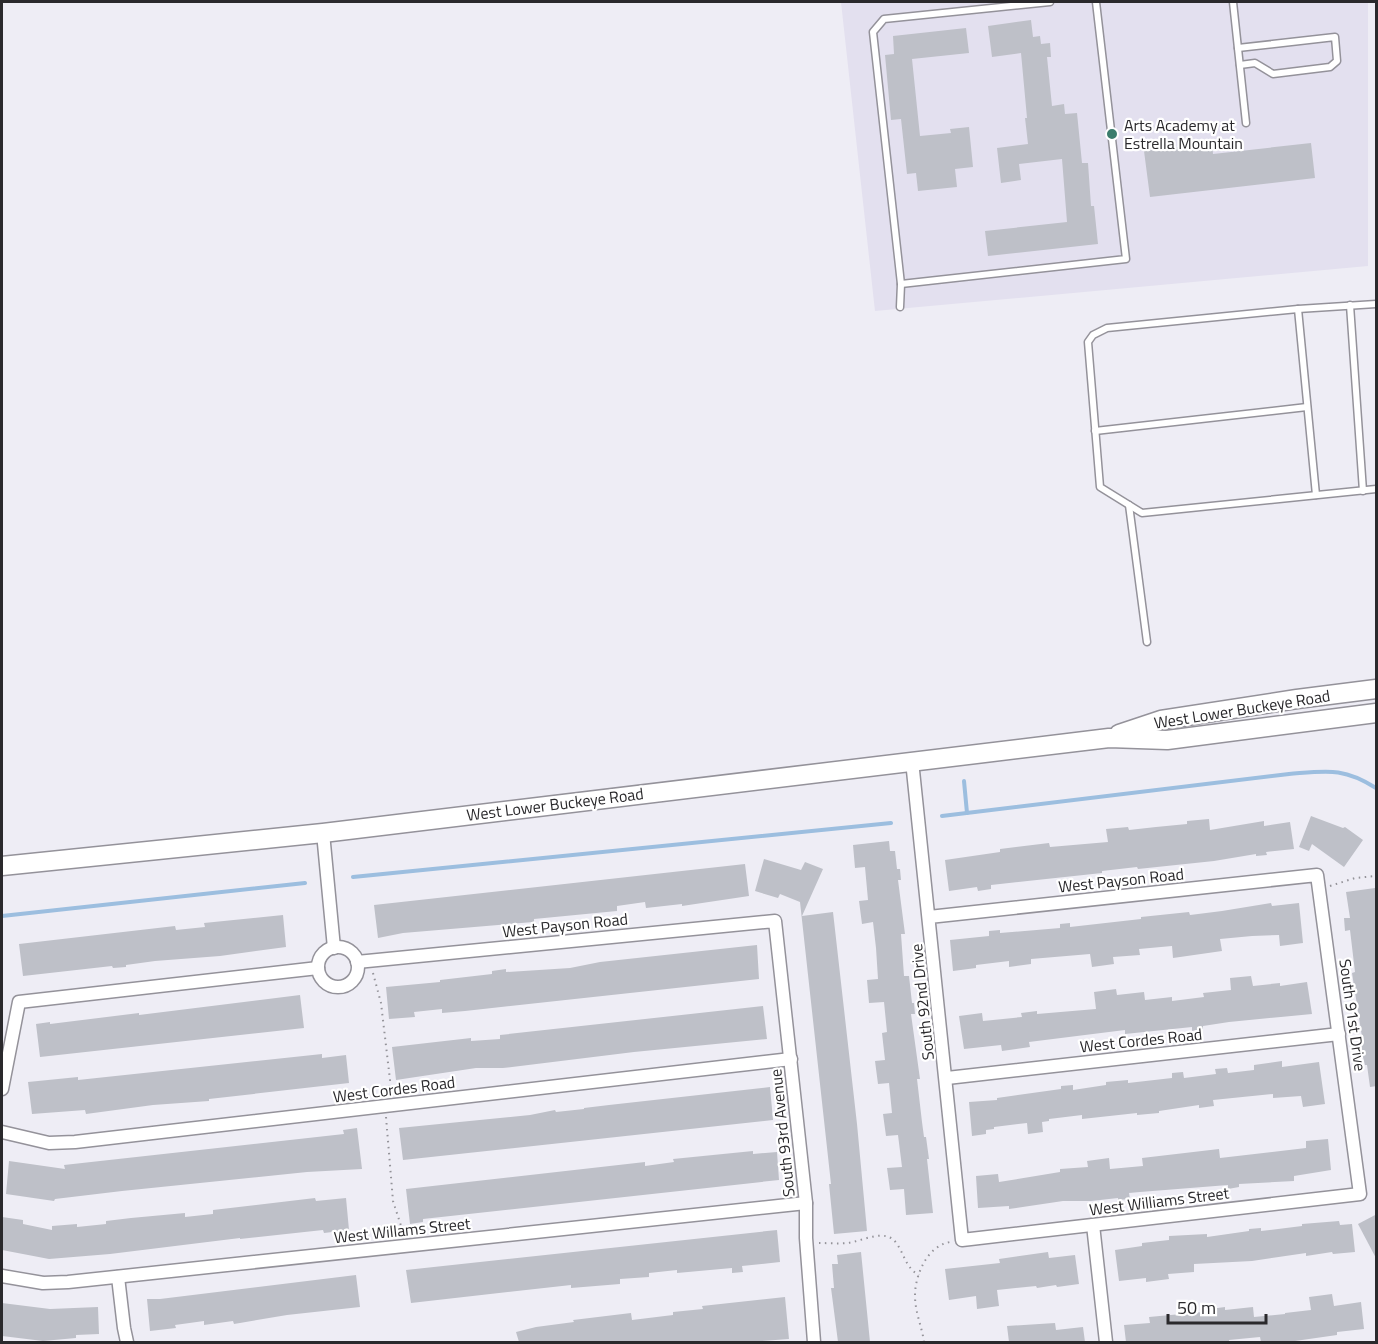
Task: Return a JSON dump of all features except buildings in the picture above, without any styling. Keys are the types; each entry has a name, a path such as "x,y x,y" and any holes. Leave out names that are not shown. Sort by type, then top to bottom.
{"main road":[{"name":"West Lower Buckeye Road","path":"1109,738 1161,720 1297,699 1377,690"},
{"name":"West Lower Buckeye Road","path":"2,866 323,833 1109,738 1167,740 1377,713"}],"street":[{"name":"South 92nd Drive","path":"912,761 947,1078 962,1240"},
{"path":"323,833 334,948"},
{"name":"West Payson Road","path":"929,917 1318,881"},
{"name":"South 91st Drive","path":"1318,881 1360,1194"},
{"name":"West Payson Road","path":"357,962 775,921"},
{"name":"South 93rd Avenue","path":"775,921 806,1203 814,1342"},
{"path":"340,947 351,952 357,962 358,969 352,981 341,987 328,984 320,975 318,968 321,957 329,949 340,947"},
{"path":"2,1089 19,1002 318,968"},
{"name":"West Cordes Road","path":"947,1078 1339,1034"},
{"name":"West Cordes Road","path":"2,1132 49,1143 75,1142 791,1059"},
{"name":"West Williams Street","path":"962,1240 1360,1194"},
{"name":"West Willams Street","path":"2,1276 43,1282 68,1282 806,1203"},
{"path":"1093,1225 1106,1342"},
{"path":"118,1277 127,1342"}],"lane":[{"path":"900,307 901,284 873,32 884,19 1050,2"},
{"path":"901,284 1126,259 1096,2"},
{"path":"1233,2 1246,123"},
{"path":"1238,48 1335,37 1337,61 1330,67 1273,75 1255,63 1240,65"},
{"path":"1377,304 1298,309 1107,328 1093,335 1088,342 1100,487 1142,513 1377,489"},
{"path":"1350,305 1363,491"},
{"path":"1298,309 1316,495"},
{"path":"1095,431 1307,407"},
{"path":"1129,505 1147,642"}],"path":[{"path":"1318,881 1332,885 1355,878 1377,876"},
{"path":"371,961 381,1003 391,1106"},
{"path":"374,1108 374,1116 386,1116 390,1184 396,1215 403,1230 405,1246"},
{"path":"807,1242 846,1243 885,1236 896,1242 907,1265 919,1275"},
{"path":"924,1342 915,1298 919,1275 935,1248 943,1243 962,1240"}],"shaded area":[{"name":"Arts Academy at Estrella Mountain","path":"841,2 1368,2 1368,266 875,311"}],"waterway":[{"path":"942,816 1314,772 1344,774 1376,788"},
{"path":"964,781 967,813"},
{"path":"353,877 891,823"},
{"path":"2,916 305,883"}],"place":[{"name":"Arts Academy at Estrella Mountain","path":"1112,134"}]}
